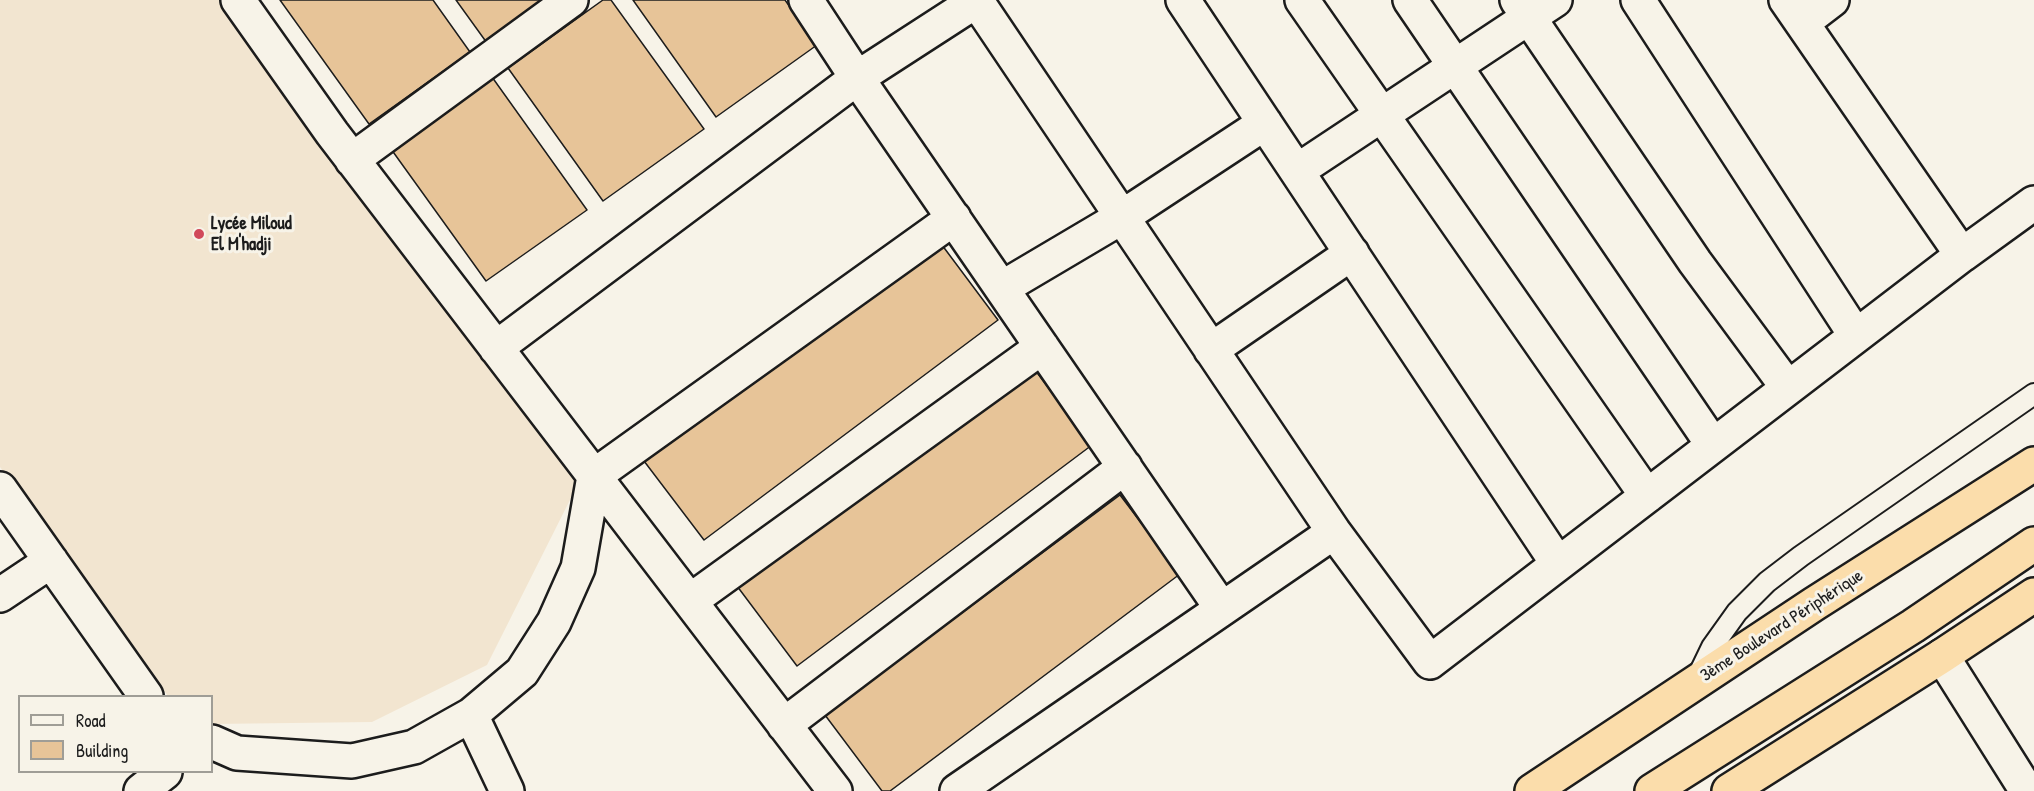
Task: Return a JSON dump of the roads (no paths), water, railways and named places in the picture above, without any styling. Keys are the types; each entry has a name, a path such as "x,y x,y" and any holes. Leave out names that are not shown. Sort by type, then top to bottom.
{"highway":[{"name":"3ème Boulevard Périphérique","path":"1532,791 1814,604 2034,464"},
{"path":"1652,791 1913,626 2034,544"},
{"path":"1729,791 2034,595"}],"street":[{"path":"239,0 352,160 835,791"},
{"path":"352,160 571,0"},
{"path":"806,0 857,78 1222,609"},
{"path":"496,348 857,78 976,0 1334,532 1430,662 1962,255 2034,203"},
{"path":"1184,0 1558,564"},
{"path":"1302,0 1647,496"},
{"path":"1410,0 1713,446"},
{"path":"1298,171 1455,67 1523,9 1555,0"},
{"path":"1638,0 1856,336"},
{"path":"1832,0 1794,12 1962,255"},
{"path":"1523,9 1695,262 1788,388"},
{"path":"1002,288 1122,217 1265,123"},
{"path":"213,742 237,753 352,762 414,747 471,716 522,672 554,622 578,568 594,476 954,218"},
{"path":"1211,350 1352,253"},
{"path":"690,601 1042,347"},
{"path":"784,725 1125,467"},
{"path":"0,489 145,695"},
{"path":"957,791 1334,532"},
{"path":"0,595 51,561"},
{"path":"1942,656 2027,791"},
{"path":"471,716 507,791"},
{"path":"141,791 163,773"}],"lane":[{"path":"1693,685 1712,647 1737,612 1767,582 2034,394"}],"place":[{"name":"Lycée Miloud El M'hadji","path":"199,234"}]}
